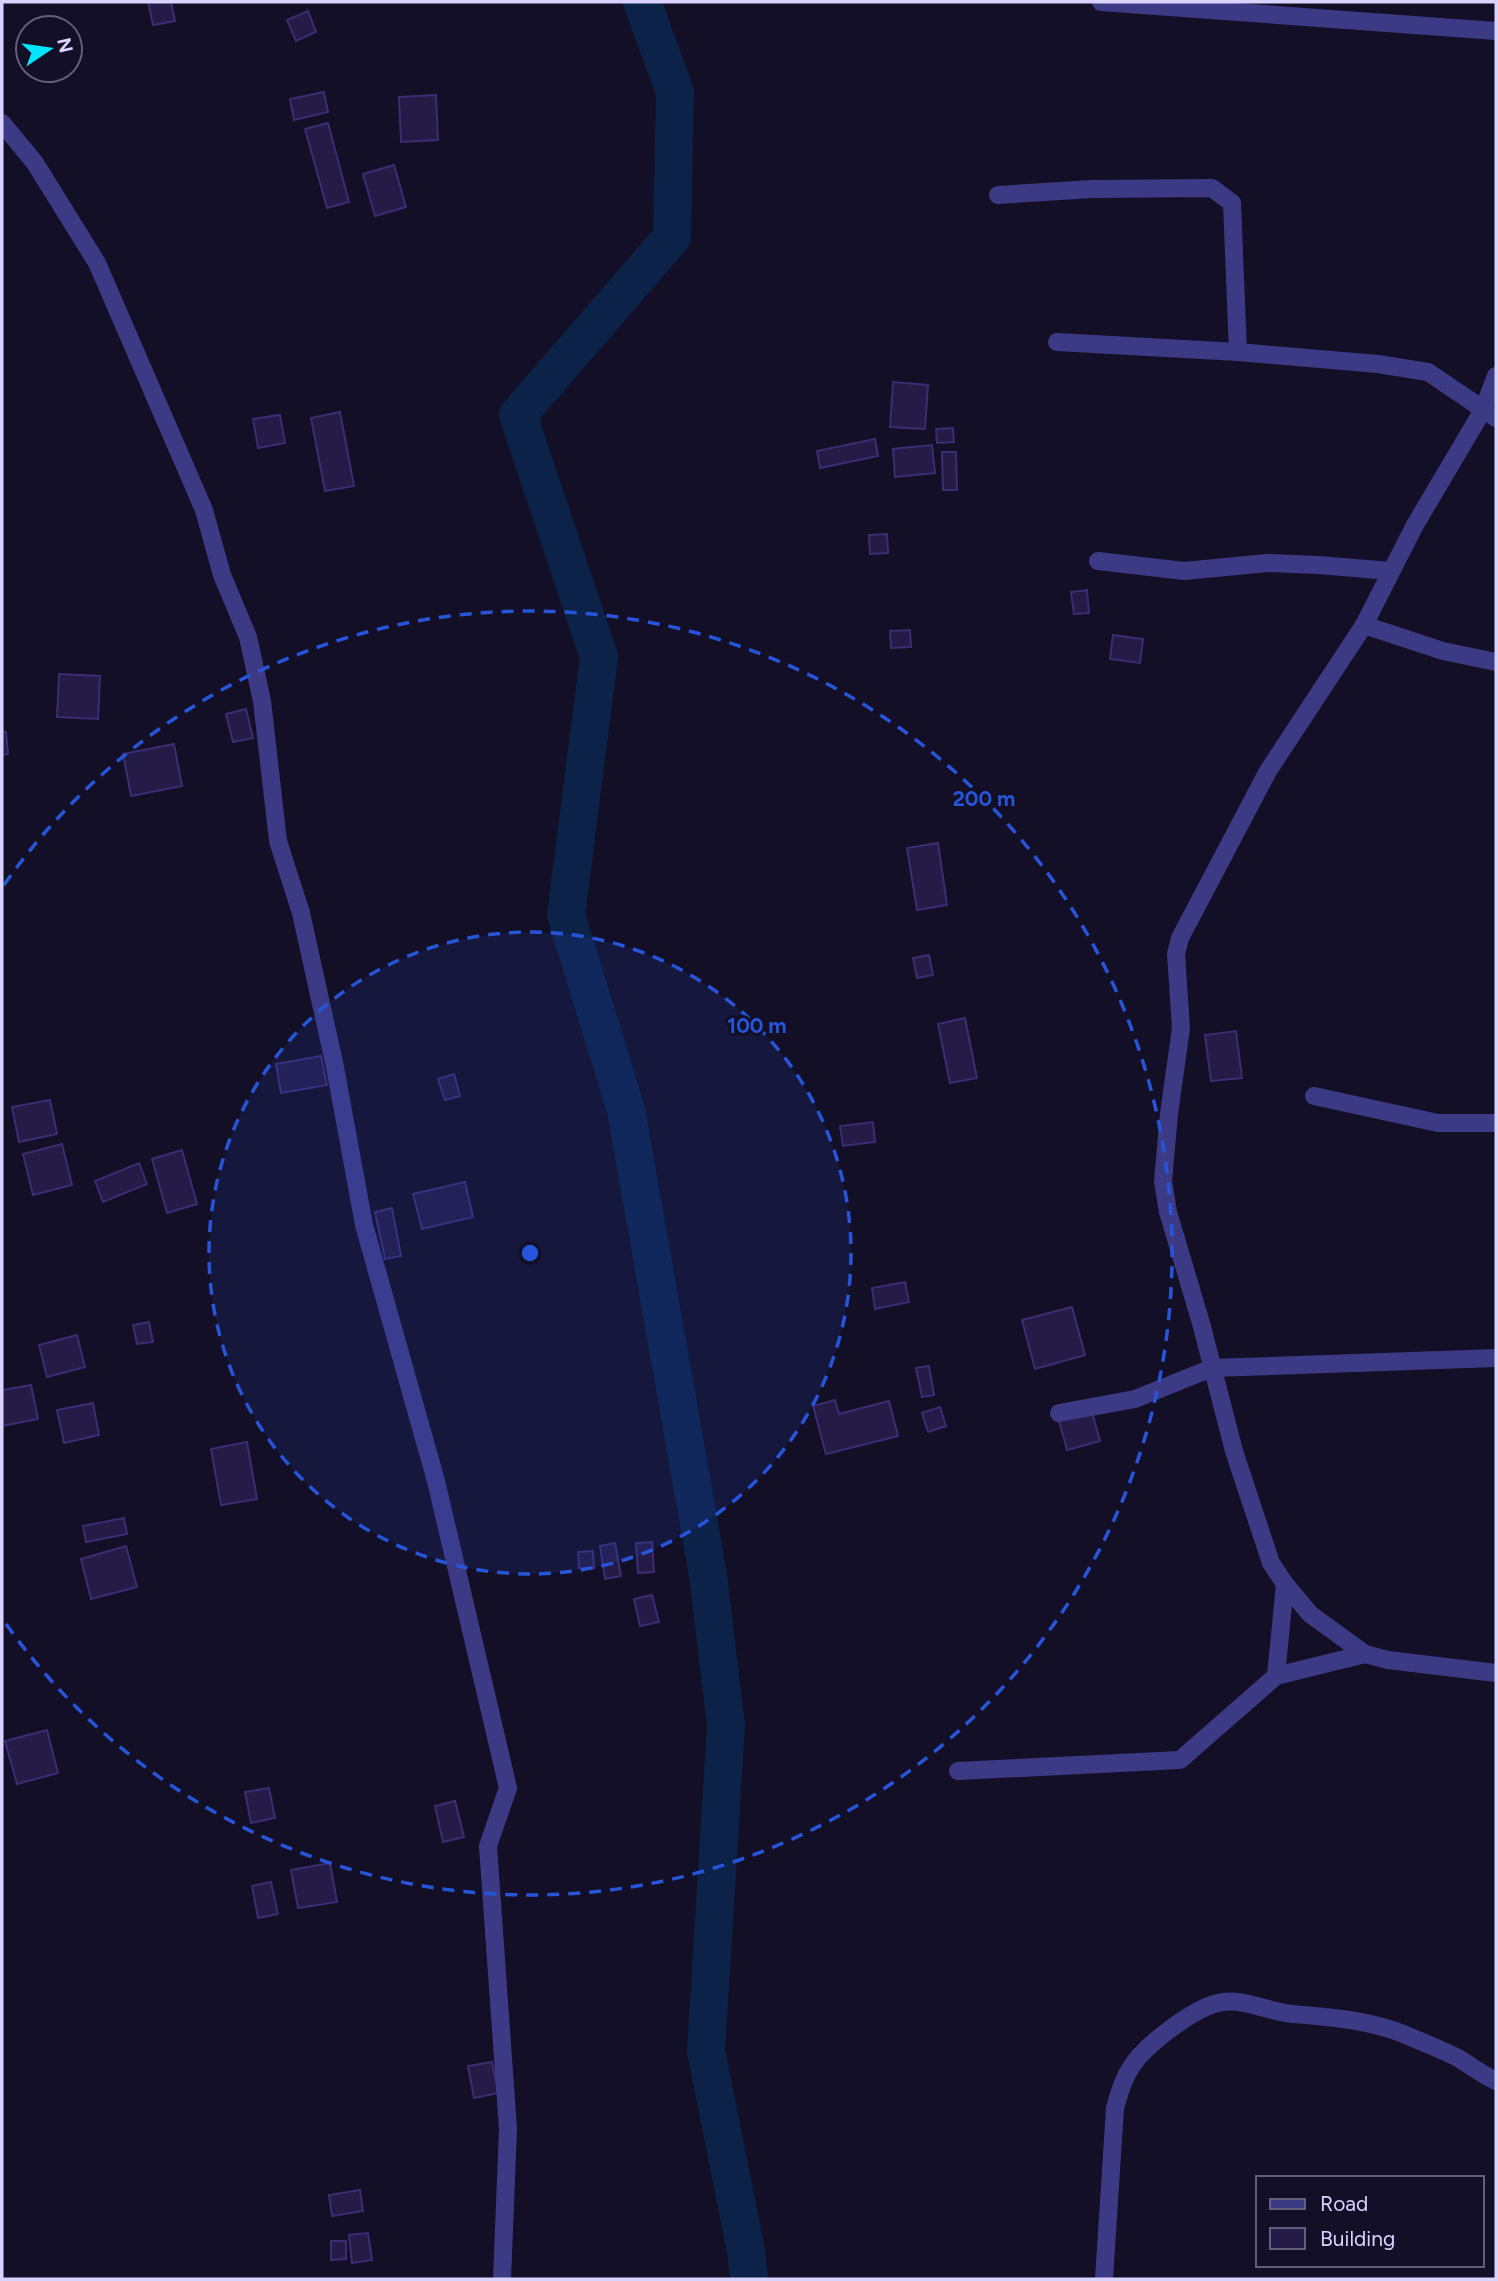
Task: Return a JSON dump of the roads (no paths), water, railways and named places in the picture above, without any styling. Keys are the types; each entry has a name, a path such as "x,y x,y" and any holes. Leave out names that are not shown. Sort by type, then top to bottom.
{"street":[{"path":"1101,2 1496,31"},
{"path":"2,122 36,163 97,263 204,510 222,575 248,637 262,701 278,841 301,913 335,1067 364,1225 436,1481 508,1788 488,1846 508,2130 502,2279"},
{"path":"998,195 1092,189 1212,188 1233,203 1238,352"},
{"path":"1057,342 1238,352 1378,364 1428,372 1490,414"},
{"path":"1496,376 1490,414 1415,525 1364,625 1268,771 1180,938 1176,954 1181,1028 1163,1181 1168,1212 1261,1536 1271,1563 1285,1584 1310,1614 1365,1654 1388,1660 1496,1673"},
{"path":"1098,561 1184,571 1267,563 1391,571"},
{"path":"1364,625 1443,651 1496,662"},
{"path":"1314,1096 1438,1123 1496,1123"},
{"path":"1059,1413 1135,1399 1212,1368 1496,1358"},
{"path":"1276,1676 1285,1584"},
{"path":"958,1771 1180,1760 1276,1676 1365,1654"},
{"path":"1104,2279 1115,2108 1121,2085 1131,2066 1163,2036 1207,2006 1225,2002 1365,2023 1403,2034 1461,2060 1496,2081"}],"waterway":[{"path":"642,2 675,92 672,237 518,415 599,657 566,915 626,1110 708,1575 726,1725 706,2051 746,2251 749,2279"}]}
